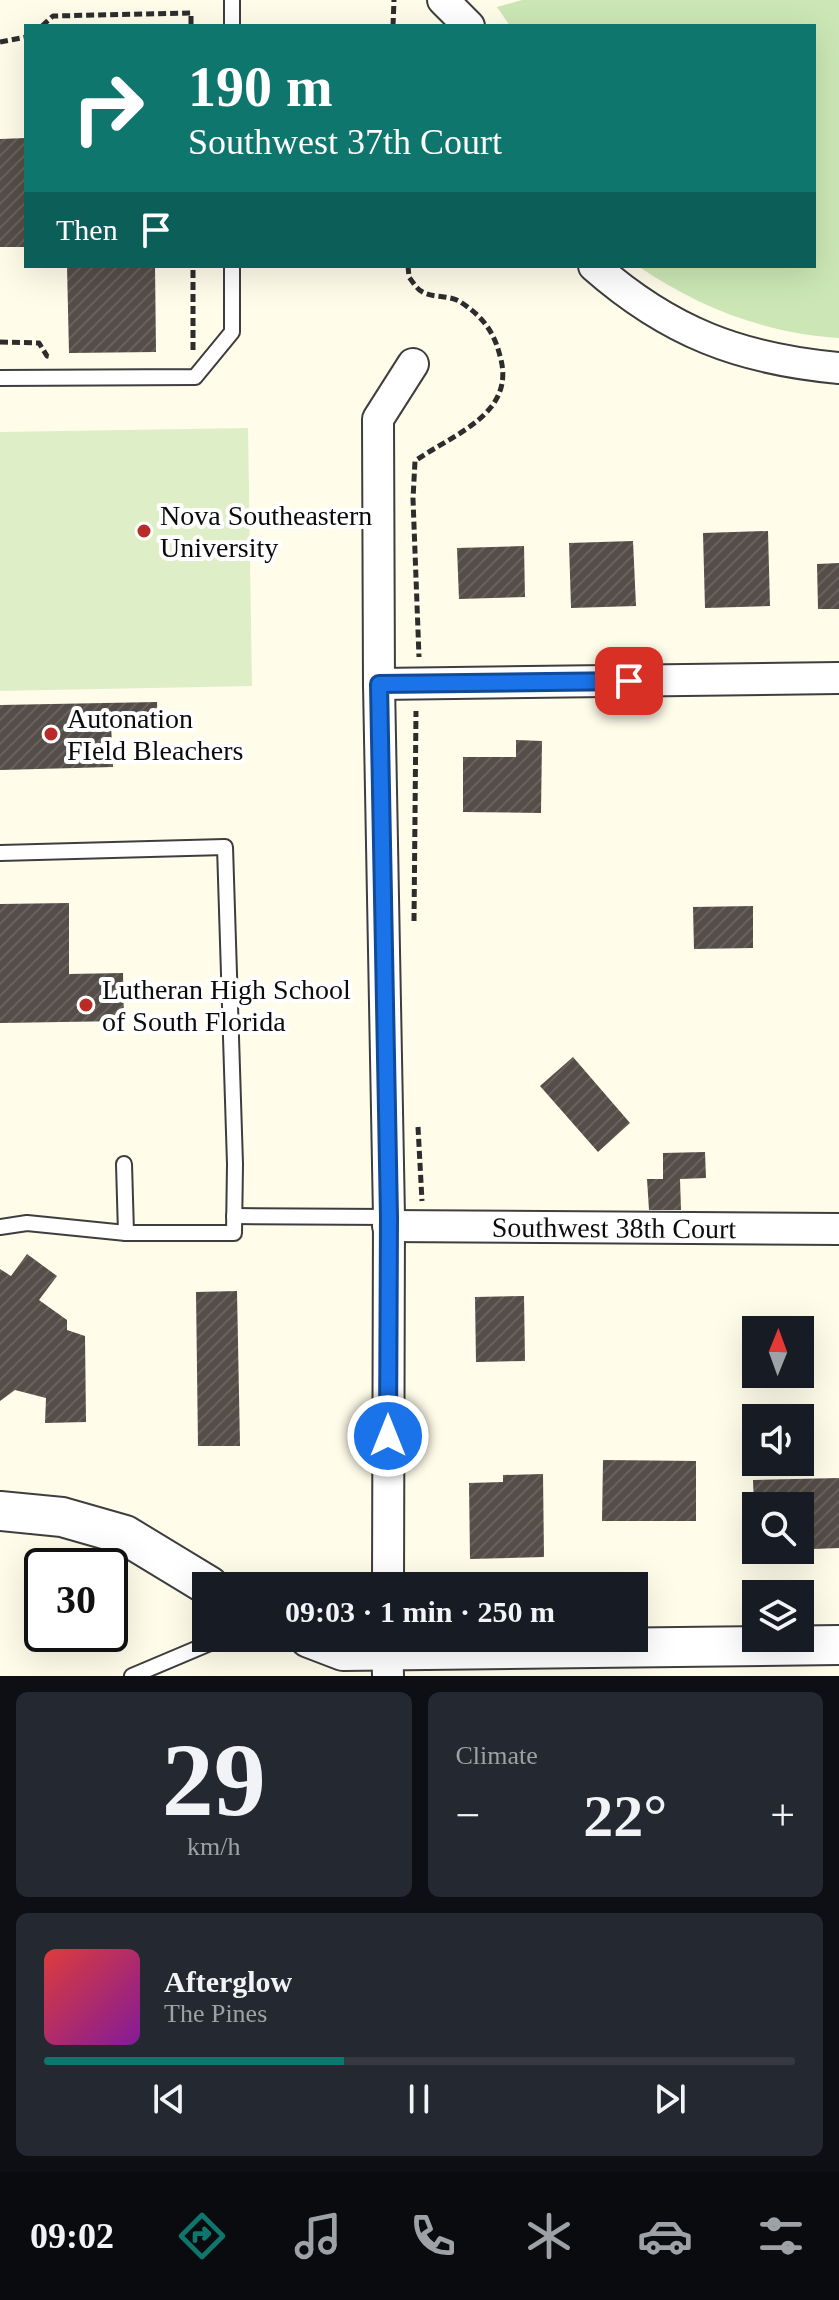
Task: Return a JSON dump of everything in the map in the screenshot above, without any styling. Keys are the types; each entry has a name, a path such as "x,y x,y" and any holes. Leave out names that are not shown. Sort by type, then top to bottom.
{"street":[{"path":"443,0 467,24"},
{"path":"596,268 660,317 705,339 776,359 839,368"},
{"path":"388,1572 388,1222 378,419 413,364"},
{"path":"379,684 839,678"},
{"name":"Southwest 38th Court","path":"388,1222 423,1226 839,1229"},
{"path":"0,1511 62,1517 125,1535 192,1576"},
{"path":"354,1652 388,1655 839,1645"}],"lane":[{"path":"232,0 232,24"},
{"path":"0,378 194,370 232,332 232,268"},
{"path":"0,853 225,847 235,1164 234,1233 126,1233 27,1223 0,1227"},
{"path":"124,1164 126,1233"},
{"path":"234,1216 388,1222"},
{"path":"132,1676 192,1651"}],"path":[{"path":"393,24 394,0"},
{"path":"44,24 53,16 191,13 191,24"},
{"path":"0,42 24,37"},
{"path":"193,268 194,370"},
{"path":"408,268 409,277 421,292 455,298 478,314 495,338 503,365 501,395 476,423 415,461 413,499 420,684 416,712 414,926"},
{"path":"0,342 39,343 47,356 59,358"},
{"path":"418,1122 423,1226"}],"green space":[{"path":"522,0 839,0 839,338 785,331 734,316 685,294 641,268 816,268 816,24 509,24 497,7"},
{"path":"248,428 252,686 0,691 0,432"}],"building":[{"path":"24,138 24,247 0,247 0,139"},
{"path":"67,268 155,268 156,352 69,353"},
{"path":"768,531 770,606 705,608 703,533"},
{"path":"633,541 636,606 571,608 569,543"},
{"path":"524,546 525,597 459,599 457,548"},
{"path":"839,563 839,609 818,609 817,564"},
{"name":"Autonation FIeld Bleachers","path":"157,702 158,723 111,724 113,767 0,770 0,705"},
{"path":"516,740 542,741 541,813 463,812 463,757 516,757"},
{"path":"69,903 69,974 123,973 124,1021 0,1023 0,904"},
{"path":"753,906 753,948 694,949 693,907"},
{"path":"573,1057 630,1123 598,1152 540,1086"},
{"path":"705,1152 706,1178 680,1179 681,1210 649,1210 647,1179 663,1179 663,1153"},
{"path":"27,1254 57,1276 39,1300 67,1320 67,1330 85,1336 86,1422 45,1423 46,1398 15,1390 0,1401 0,1269 11,1276"},
{"path":"237,1291 240,1446 198,1446 196,1292"},
{"path":"524,1296 525,1361 476,1362 475,1297"},
{"path":"603,1460 696,1461 696,1521 602,1521"},
{"path":"543,1474 544,1557 470,1559 469,1483 503,1482 503,1475"},
{"path":"839,1478 839,1548 814,1549 814,1492 753,1492 753,1480"}],"place":[{"name":"Nova Southeastern University","path":"144,531"},
{"name":"Autonation FIeld Bleachers","path":"51,734"},
{"name":"Lutheran High School of South Florida","path":"86,1005"}],"route":[{"path":"388,1436 389,1217 379,684 629,681"}]}
